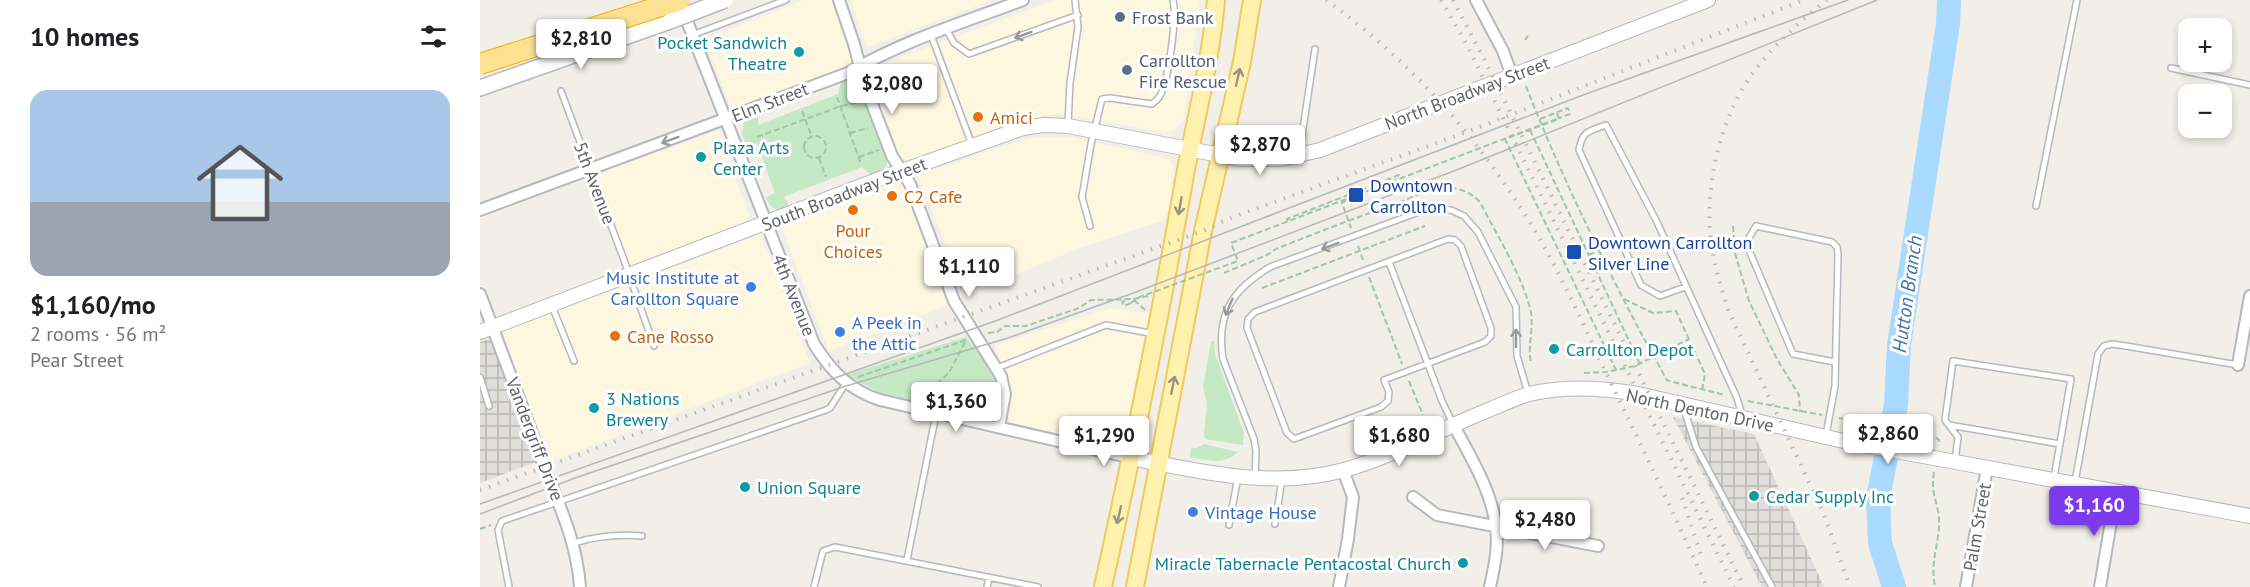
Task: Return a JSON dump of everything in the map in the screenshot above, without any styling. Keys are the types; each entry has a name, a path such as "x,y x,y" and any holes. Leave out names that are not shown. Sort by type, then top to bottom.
{"highway":[{"path":"480,64 679,0"}],"main road":[{"path":"480,88 725,0"},
{"path":"1103,587 1156,334 1153,305 1204,89 1216,0"},
{"path":"1135,587 1220,155 1248,30 1252,0"}],"street":[{"name":"4th Avenue","path":"679,0 724,120 814,344 828,366 848,381"},
{"path":"838,0 861,66 864,83 892,156 910,184 954,301 997,368 1005,394 999,427"},
{"name":"Elm Street","path":"480,210 848,73 931,35 1023,0"},
{"path":"1476,0 1503,51 1512,76"},
{"name":"North Broadway Street","path":"1220,155 1260,160 1320,150 1708,0"},
{"name":"South Broadway Street","path":"486,330 972,145 1023,128 1044,125 1068,126 1220,155"},
{"name":"Vandergriff Drive","path":"480,294 486,330 574,543 580,587"},
{"path":"2238,365 2250,296"},
{"path":"848,381 870,397 1131,458"},
{"name":"North Denton Drive","path":"1131,458 1238,477 1323,474 1343,470 1387,455 1453,424 1528,394 1558,390 1615,392 1638,394 1852,443 2250,516"},
{"path":"1453,424 1489,496 1497,528 1495,565 1490,587"},
{"name":"Palm Street","path":"1966,587 1987,468"},
{"path":"1339,587 1353,497 1343,470"},
{"path":"2100,587 2116,492"},
{"path":"1413,497 1437,515 1598,546"}],"lane":[{"path":"692,35 786,0"},
{"path":"1068,126 1070,83 1078,27 1075,0"},
{"path":"1090,226 1082,197 1102,99 1152,104 1161,96 1174,24 1173,0"},
{"path":"2036,206 2077,0"},
{"path":"946,29 954,43 969,54 1078,15"},
{"path":"931,35 972,145"},
{"path":"1299,155 1315,49"},
{"path":"2171,68 2250,85"},
{"name":"5th Avenue","path":"561,91 654,346"},
{"path":"1685,286 1660,296 1641,285 1579,150 1581,139 1586,133 1606,125 1657,222 1737,398 1743,419"},
{"path":"1255,478 1254,439 1221,346 1226,311 1233,296 1253,277 1270,267 1427,209 1451,210 1464,216 1478,232 1516,307 1517,356 1528,394"},
{"path":"1826,437 1835,386 1837,247 1832,242 1756,226 1746,243 1792,354 1835,362"},
{"path":"1448,239 1455,240 1461,246 1491,328 1491,336 1485,342 1428,364 1384,380 1389,392 1388,401 1382,407 1294,439 1287,433 1247,328 1248,319 1255,312 1448,239"},
{"path":"1389,262 1453,424"},
{"path":"551,305 574,361"},
{"path":"997,368 1106,325 1156,334"},
{"path":"2074,484 2098,354 2104,346 2112,344 2238,365"},
{"path":"1955,462 1958,437 1945,420 1953,361 2071,379 2053,480"},
{"path":"480,377 489,406"},
{"path":"509,587 498,536 502,521 826,410 830,408 848,381"},
{"path":"1683,405 1696,447 1772,587"},
{"path":"907,560 936,414"},
{"path":"1949,425 2060,444"},
{"path":"1229,525 1238,477"},
{"path":"1275,524 1282,477"},
{"path":"574,543 609,535 642,536"},
{"path":"814,587 823,551 835,547 1038,587"},
{"path":"987,587 989,577"}],"path":[{"path":"1526,40 1528,36"},
{"path":"1526,86 1541,126 1624,299 1667,380 1761,405 1934,436 1939,440 1932,458 1932,485 1939,525 1933,561 1935,587"},
{"path":"837,97 861,164"},
{"path":"757,137 841,106 862,101"},
{"path":"1539,120 1568,108 1570,114 1505,139 1616,370"},
{"path":"802,111 812,137"},
{"path":"1128,300 1122,302 1124,306 1238,261 1231,243 1340,198 1559,119 1557,113"},
{"path":"850,134 871,126"},
{"path":"1530,130 1640,363"},
{"path":"815,135 823,139 827,147 823,156 819,157 815,159 807,155 803,147 807,139 815,135"},
{"path":"859,157 879,149"},
{"path":"819,157 826,177"},
{"path":"1288,220 1344,201 1399,177"},
{"path":"1340,198 1344,201 1351,228"},
{"path":"1224,273 1267,255 1275,249 1348,221"},
{"path":"1262,288 1425,226"},
{"path":"1733,226 1735,254 1749,301 1776,359 1799,395 1800,412"},
{"path":"1358,246 1364,261"},
{"path":"1589,255 1600,249"},
{"path":"1370,277 1402,365"},
{"path":"1624,299 1653,313 1676,311 1705,374 1702,390"},
{"path":"984,334 997,332 1005,326 1026,326 1079,308 1091,300 1128,300 1153,305"},
{"path":"1133,301 1143,309 1153,305"},
{"path":"1133,301 1136,305"},
{"path":"1584,373 1616,370 1640,363 1689,339"},
{"path":"848,381 966,340 949,373 933,387 927,402"},
{"path":"1409,381 1423,415"}],"shaded area":[{"path":"804,0 832,0 853,65 733,113 704,39"},
{"path":"851,0 993,0 867,47"},
{"path":"1056,0 1200,0 1183,121 1174,131 1164,132 1058,113 1008,124 901,164 866,70"},
{"path":"719,130 751,222 630,265 598,174"},
{"path":"1035,137 1076,138 1169,159 1174,174 1167,219 1077,249 966,295 918,176"},
{"path":"902,180 949,305 829,351 781,225"},
{"path":"761,234 810,363 549,462 501,332"},
{"path":"1111,308 1150,314 1122,449 1010,425 995,345"},
{"path":"490,339 536,462 480,483 480,342"},
{"path":"1673,417 1754,434 1824,587 1762,587"}],"green space":[{"path":"849,79 857,80 887,157 887,164 881,171 871,175 862,167 783,197 788,202 788,206 783,210 774,208 766,197 775,193 757,144 747,147 742,134 744,122 755,115 758,117 758,125 838,94 841,82"},
{"path":"966,337 988,364 998,386 998,411 987,419 881,393 846,375"},
{"path":"1211,341 1214,341 1215,354 1244,433 1243,445 1205,439 1207,404 1203,387"},
{"path":"1204,444 1238,452 1221,461 1190,457 1191,448"}],"waterway":[{"name":"Hutton Branch","path":"1894,587 1880,543 1878,499 1896,404 1899,345 1948,24 1949,0"}],"tram line":[{"path":"480,504 998,320 1583,95 1848,0"},
{"path":"480,514 575,478 846,386 1008,338 1136,292 1459,169 1877,0"}],"railway":[{"path":"1326,0 1385,47 1438,100 1486,157 1528,219 1571,299 1707,587"},
{"path":"1441,0 1467,45 1734,587"},
{"path":"1453,0 1744,587"},
{"path":"480,490 1203,231 1228,219 1467,132 1804,0"},
{"path":"1827,0 1780,42 1763,60 1743,88 1724,129 1718,151 1713,174 1709,220 1714,259 1729,312 1823,512 1850,587"},
{"path":"1682,498 1702,558"}],"place":[{"name":"Frost Bank","path":"1120,17"},
{"name":"Pocket Sandwich Theatre","path":"799,52"},
{"name":"Carrollton Fire Rescue","path":"1127,70"},
{"name":"Amici","path":"978,117"},
{"name":"Plaza Arts Center","path":"701,157"},
{"name":"Downtown Carrollton","path":"1356,195"},
{"name":"C2 Cafe","path":"892,196"},
{"name":"Pour Choices","path":"853,210"},
{"name":"Downtown Carrollton Silver Line","path":"1574,252"},
{"name":"Music Institute at Carollton Square","path":"751,287"},
{"name":"A Peek in the Attic","path":"840,332"},
{"name":"Cane Rosso","path":"615,336"},
{"name":"Carrollton Depot","path":"1554,349"},
{"name":"3 Nations Brewery","path":"594,408"},
{"name":"Union Square","path":"745,487"},
{"name":"Cedar Supply Inc","path":"1754,496"},
{"name":"Vintage House","path":"1193,512"},
{"name":"Miracle Tabernacle Pentacostal Church","path":"1463,563"}]}
